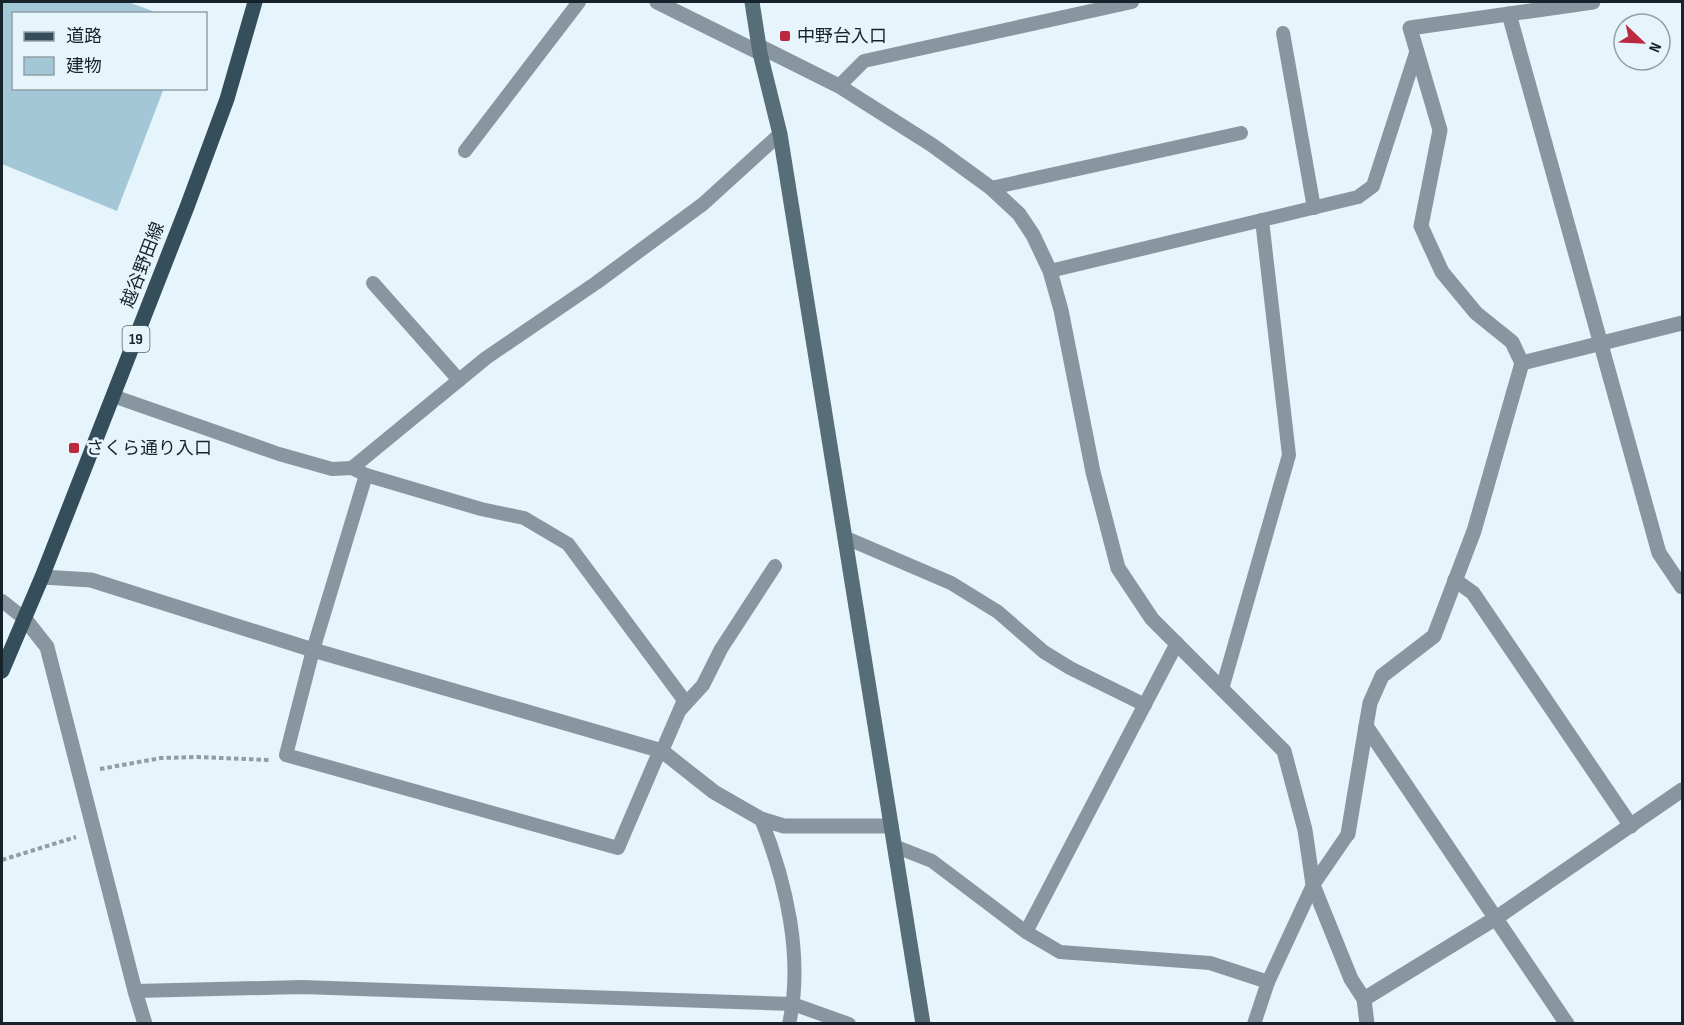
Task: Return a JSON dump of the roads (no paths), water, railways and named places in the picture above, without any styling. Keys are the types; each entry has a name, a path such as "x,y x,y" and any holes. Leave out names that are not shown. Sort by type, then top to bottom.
{"main road":[{"name":"越谷野田線","path":"2,671 42,577 227,99 255,2"}],"street":[{"path":"657,2 838,86 932,145 991,188 1019,214 1033,235 1050,271 1061,310 1093,471 1118,568 1152,619 1284,751 1305,830 1313,885 1351,979 1364,999 1367,1023"},
{"path":"752,2 759,49 780,134 923,1023"},
{"path":"1348,834 1370,703 1382,676 1434,636 1474,531 1522,363 1512,342 1476,313 1442,272 1421,226 1440,130 1410,28 1593,2"},
{"path":"1509,14 1603,343 1659,553 1683,587"},
{"path":"1522,363 1683,323"},
{"path":"42,577 91,580 313,650 661,751 714,792 761,819 784,826 891,826"},
{"path":"1455,580 1473,593 1631,826"},
{"path":"25,619 47,647 135,992 145,1023"},
{"path":"1366,726 1567,1023"},
{"path":"1364,999 1496,918 1683,790"}],"lane":[{"path":"465,151 579,2"},
{"path":"838,86 864,61 1132,2"},
{"path":"1283,33 1314,208"},
{"path":"1050,271 1358,197 1373,186 1416,53"},
{"path":"991,188 1241,133"},
{"path":"352,468 459,380 703,204 780,134"},
{"path":"1222,688 1289,455 1262,220"},
{"path":"373,283 459,380"},
{"path":"113,396 279,454 332,469 352,468 366,475 481,509 524,518 568,544 684,700 618,848 286,755 313,650 366,475"},
{"path":"846,538 951,583 998,612 1044,652 1070,668 1145,705"},
{"path":"681,709 703,685 722,649 775,566"},
{"path":"2,601 25,619"},
{"path":"1026,932 1178,643"},
{"path":"761,819 779,874 792,932 794,1004 789,1023"},
{"path":"1254,1023 1268,982 1313,885 1348,834"},
{"path":"894,846 932,861 1026,932 1060,952 1155,957 1210,963 1268,982"},
{"path":"135,992 302,987 794,1004 849,1023"}],"place":[{"name":"中野台入口","path":"785,36"},
{"name":"さくら通り入口","path":"74,448"}]}
